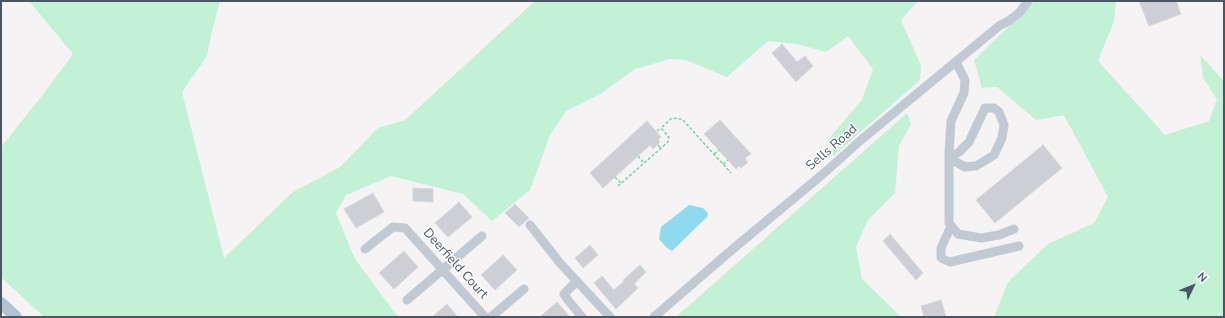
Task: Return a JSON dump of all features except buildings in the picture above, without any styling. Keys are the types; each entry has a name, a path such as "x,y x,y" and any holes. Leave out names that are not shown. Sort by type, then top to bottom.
{"main road":[{"path":"1,303 16,317"}],"street":[{"name":"Sells Road","path":"654,317 861,140 999,26 1020,12 1028,1"},
{"path":"956,62 965,80 964,93 951,121 949,158 949,223 958,234 981,238 999,235 1014,229"},
{"path":"985,108 994,108 999,112 1004,125 1002,138 994,155 976,166 965,167 949,158 959,152 969,142 985,108"},
{"path":"530,225 560,263 610,317"},
{"path":"951,226 941,248 941,258 950,262 1019,246"},
{"name":"Deerfield Court","path":"365,249 393,227 405,228 485,317"},
{"path":"407,300 482,236"},
{"path":"577,281 564,294 582,317"},
{"path":"491,317 524,288"}],"path":[{"path":"657,132 672,118 682,119 731,173"},
{"path":"618,186 669,139 661,128"},
{"path":"658,144 661,148"},
{"path":"714,154 719,150"},
{"path":"638,156 644,163"},
{"path":"723,164 728,160"},
{"path":"616,177 621,183"}],"green space":[{"path":"29,1 220,1 207,56 182,92 224,258 293,192 340,167 378,128 405,120 535,1 918,1 901,20 921,66 920,80 833,156 830,137 862,100 873,69 848,36 826,52 797,44 768,41 727,77 686,60 670,59 635,69 599,95 566,111 550,135 530,190 492,221 463,194 391,176 346,195 336,213 355,259 398,317 44,317 1,277 2,146 73,54"},
{"path":"1035,1 1116,1 1114,21 1098,61 1165,135 1209,121 1217,99 1203,78 1200,55 1224,81 1224,317 994,317 1008,282 1048,244 1094,223 1108,197 1064,115 1036,120 997,87 982,88 974,60"},
{"path":"907,113 911,124 899,146 895,193 868,220 856,247 862,279 901,317 676,317"}],"water":[{"path":"689,205 703,208 708,213 707,217 672,251 659,239 661,227"}]}
